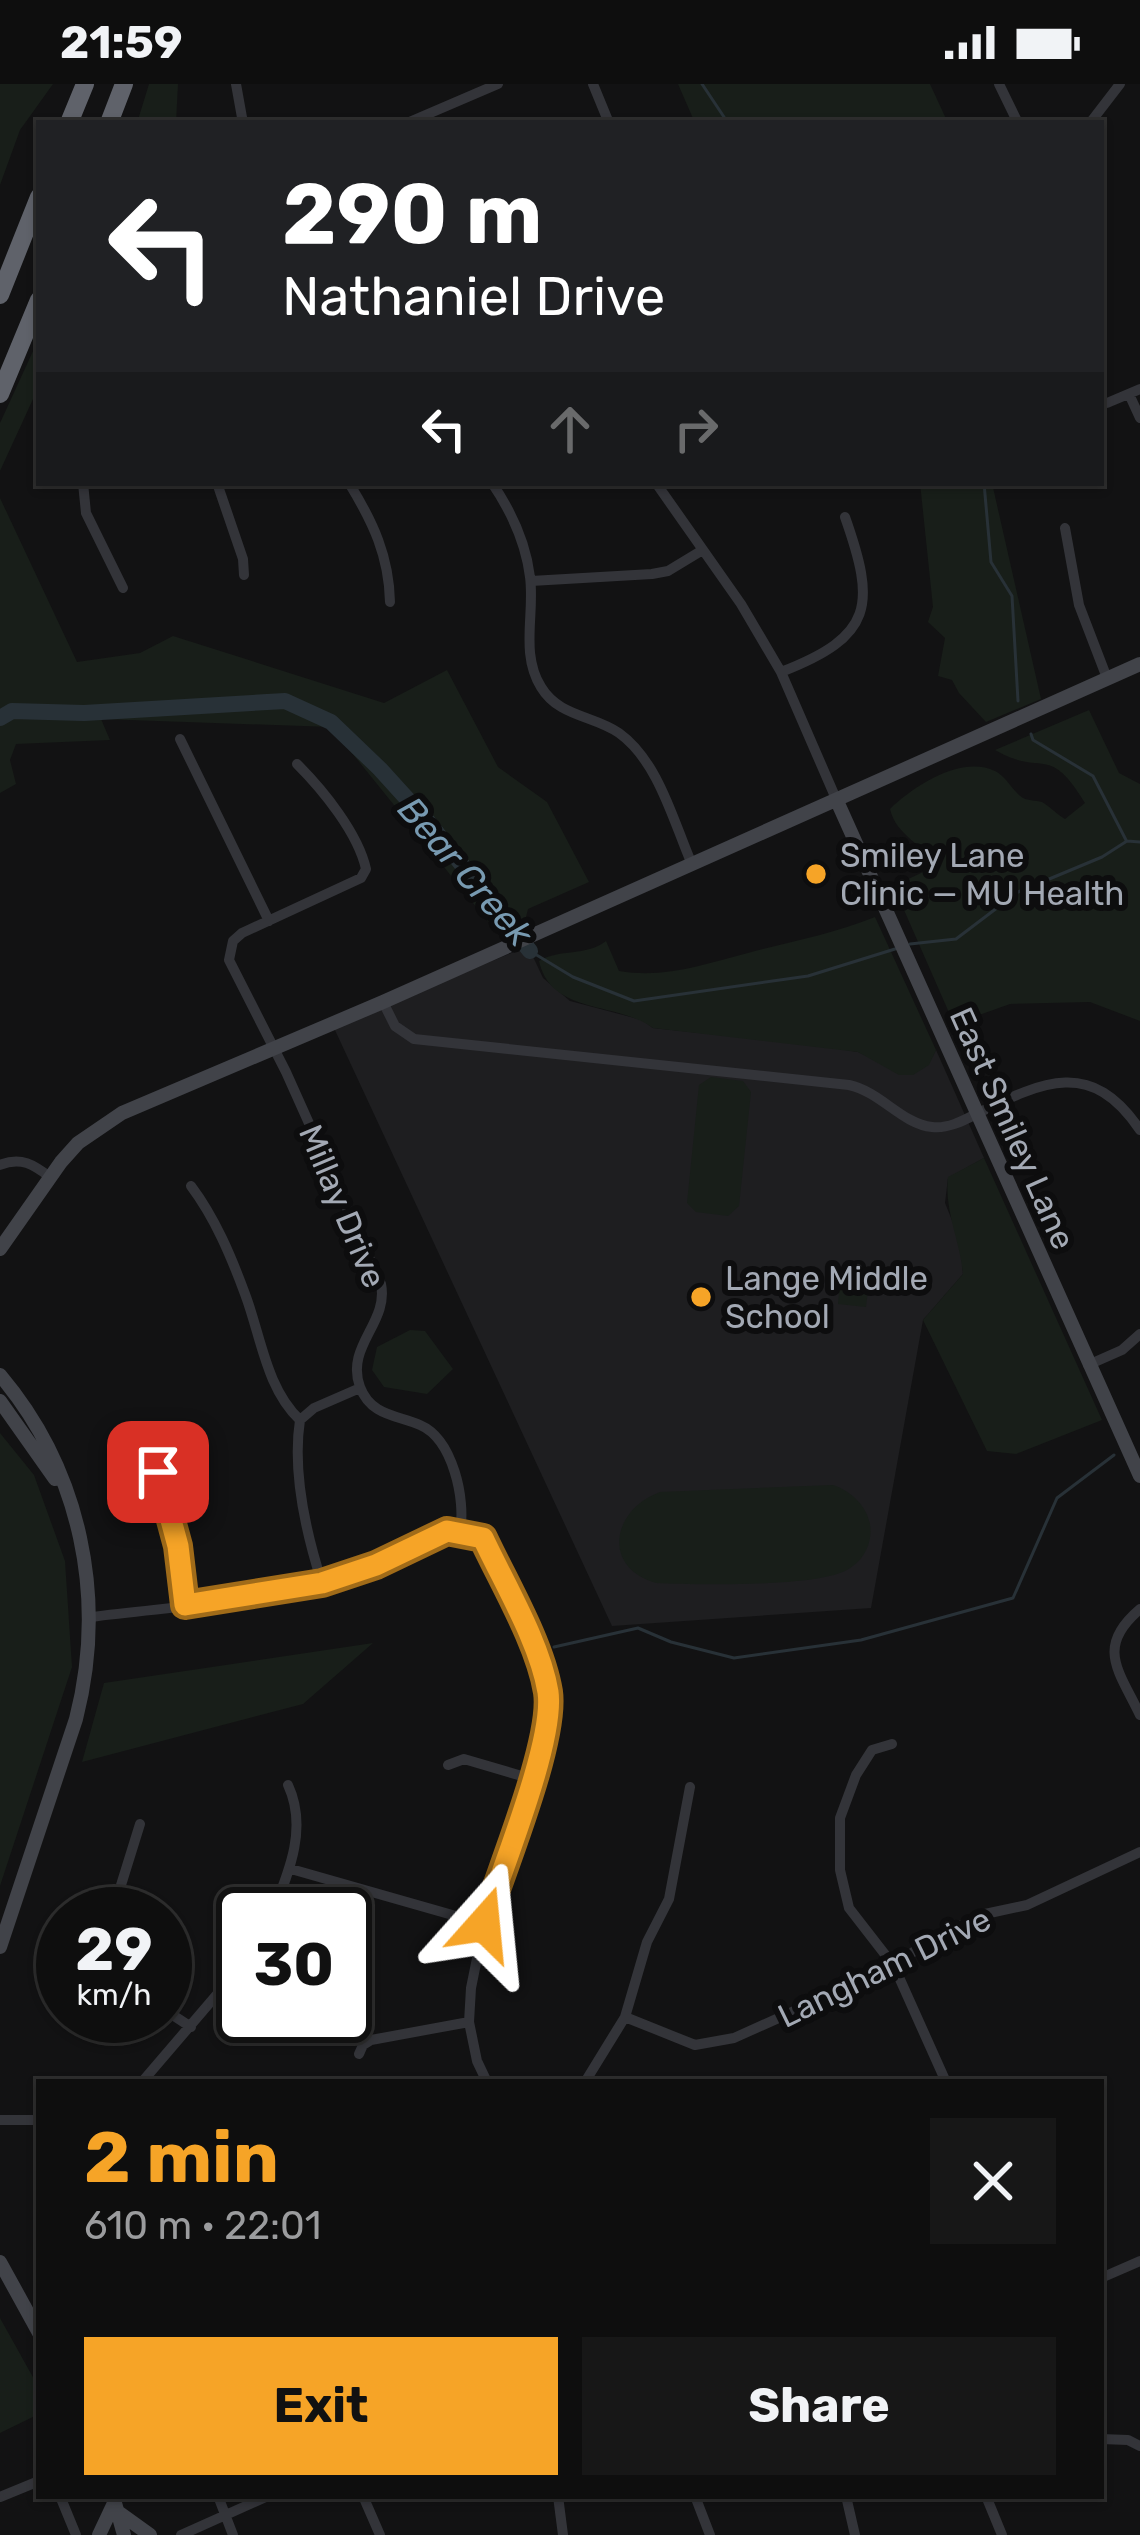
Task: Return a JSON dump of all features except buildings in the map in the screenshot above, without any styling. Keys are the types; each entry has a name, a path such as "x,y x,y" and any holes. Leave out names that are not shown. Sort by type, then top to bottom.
{"highway":[{"path":"70,120 85,84"},
{"path":"110,120 124,84"},
{"path":"0,295 36,205"},
{"path":"0,394 36,307"}],"street":[{"path":"236,84 242,120"},
{"path":"414,120 498,84"},
{"path":"593,84 608,120"},
{"path":"1000,84 1017,120"},
{"path":"1092,120 1120,84"},
{"path":"1107,403 1135,391 1140,418"},
{"path":"83,486 86,513 123,588"},
{"path":"219,486 244,575"},
{"path":"351,486 380,542 390,602"},
{"path":"494,486 517,527 531,581 529,644 541,687 569,713 617,732 634,746 647,763 691,862"},
{"path":"658,486 741,604 781,672 837,801"},
{"path":"781,672 829,652 861,614 866,587 845,517"},
{"path":"1065,528 1079,605 1107,678"},
{"path":"531,581 652,574 668,571 701,551"},
{"path":"0,1249 78,1143 122,1113 383,1002 1140,664"},
{"path":"180,739 269,921"},
{"name":"Millay Drive","path":"297,764 363,856 366,869 361,878 233,941 229,960 381,1284 382,1310 357,1357 360,1388"},
{"name":"East Smiley Lane","path":"837,801 1140,1476"},
{"path":"383,1002 395,1025 413,1039 848,1085 878,1095 928,1127 959,1123 1039,1085 1075,1082 1109,1094 1140,1130"},
{"path":"0,1165 19,1161 34,1165 50,1178"},
{"path":"191,1186 210,1211 245,1293 281,1402 300,1420"},
{"path":"1088,1365 1140,1334"},
{"path":"0,1375 37,1424 64,1480 82,1542 91,1617 86,1682 76,1719 0,1947"},
{"path":"322,1583 310,1546 296,1444 300,1420 314,1408 360,1388 383,1414 419,1425 436,1437 461,1491 460,1532"},
{"path":"0,1400 70,1504"},
{"path":"150,1451 178,1546 185,1605"},
{"path":"91,1617 322,1583 376,1565 437,1533 483,1538 548,1691 548,1722 484,1924 470,1988 469,2022 486,2079"},
{"path":"1140,1610 1120,1626 1113,1660 1140,1715"},
{"path":"892,1744 872,1750 856,1775 840,1818 840,1852 849,1908 894,1966 945,2079"},
{"path":"448,1765 464,1759 532,1779"},
{"path":"283,1887 298,1822 288,1784"},
{"path":"587,2079 625,2017 647,1942 670,1899 690,1787"},
{"path":"120,1887 140,1824"},
{"name":"Langham Drive","path":"625,2017 695,2045 734,2038 894,1966 931,1939 967,1922 1027,1905 1140,1852"},
{"path":"291,1869 484,1924"},
{"path":"192,2025 216,1996"},
{"path":"359,2054 371,2040 469,2022"},
{"path":"145,2079 176,2043"},
{"path":"0,2120 36,2120"},
{"path":"1104,2277 1140,2261"},
{"path":"0,2262 36,2328"},
{"path":"1104,2439 1140,2446"},
{"path":"0,2497 36,2482"},
{"path":"61,2499 76,2535"},
{"path":"219,2499 233,2535"},
{"path":"182,2535 261,2499"},
{"path":"364,2499 380,2535"},
{"path":"558,2499 563,2535"},
{"path":"696,2499 710,2535"},
{"path":"847,2499 856,2535"},
{"path":"987,2499 1002,2535"},
{"path":"99,2535 115,2503"},
{"path":"115,2503 124,2535"},
{"path":"115,2503 150,2535"}],"shaded area":[{"path":"0,84 53,84 20,130 0,185"},
{"path":"149,84 178,84 176,120 138,120"},
{"path":"678,84 930,84 947,120 694,120"},
{"path":"36,345 36,393 0,471 0,423"},
{"path":"920,486 993,486 1041,699 986,722 952,680 938,676 945,638 928,622 933,607"},
{"path":"0,498 77,662 140,653 173,636 384,703 447,670 498,767 547,802 589,882 528,909 525,921 498,934 331,727 101,719 110,740 16,744 10,760 16,784 0,793"},
{"path":"1089,710 1119,773 1140,784 1140,1021 1090,1002 1010,1004 954,1024 897,894 904,881 936,866 898,826 890,809 939,775 982,767 999,774 1023,798 1042,802 1065,819 1085,803 1062,773 995,750"},
{"path":"875,917 936,1050 929,1065 913,1075 899,1075 858,1052 653,1028 571,999 546,978 539,961 606,941 619,971 668,972"},
{"name":"Lange Middle School","path":"528,946 543,978 570,1001 642,1020 653,1028 814,1045 858,1052 886,1064 928,1065 936,1050 984,1158 948,1178 945,1203 960,1240 963,1274 923,1320 871,1608 612,1626 334,1028"},
{"path":"711,1077 743,1081 751,1092 739,1206 728,1216 696,1212 687,1203 699,1085"},
{"path":"984,1158 1102,1420 1016,1454 987,1451 923,1320 963,1274 948,1202 948,1177"},
{"path":"841,1270 870,1273 866,1307 838,1304"},
{"path":"410,1330 425,1331 453,1369 427,1394 384,1387 372,1370 377,1347"},
{"path":"0,1433 34,1475 65,1561 72,1667 0,1886"},
{"path":"833,1485 861,1505 871,1531 865,1552 845,1571 753,1584 656,1583 639,1576 621,1552 619,1539 631,1512 660,1492"},
{"path":"373,1643 303,1704 82,1762 104,1683"},
{"path":"0,2318 36,2383 36,2415 0,2433"}],"waterway":[{"path":"702,84 726,120"},
{"path":"984,486 991,562 1012,596 1018,701"},
{"name":"Bear Creek","path":"0,718 12,711 84,713 285,701 331,722 380,769 530,951"},
{"path":"1031,734 1033,740 1093,776 1126,840"},
{"name":"Bear Creek","path":"910,944 956,939 1018,892 1102,857 1127,841 1140,842"},
{"name":"Bear Creek","path":"530,951 573,977 634,1001 808,976 895,949"},
{"path":"554,1647 638,1628 734,1658 861,1640 1013,1598 1057,1498 1114,1455"}],"place":[{"name":"Smiley Lane Clinic — MU Health","path":"816,874"},
{"name":"Lange Middle School","path":"701,1297"}],"route":[{"path":"158,1472 178,1546 185,1605 322,1583 376,1565 437,1533 483,1538 548,1691 548,1722 484,1924"}]}
